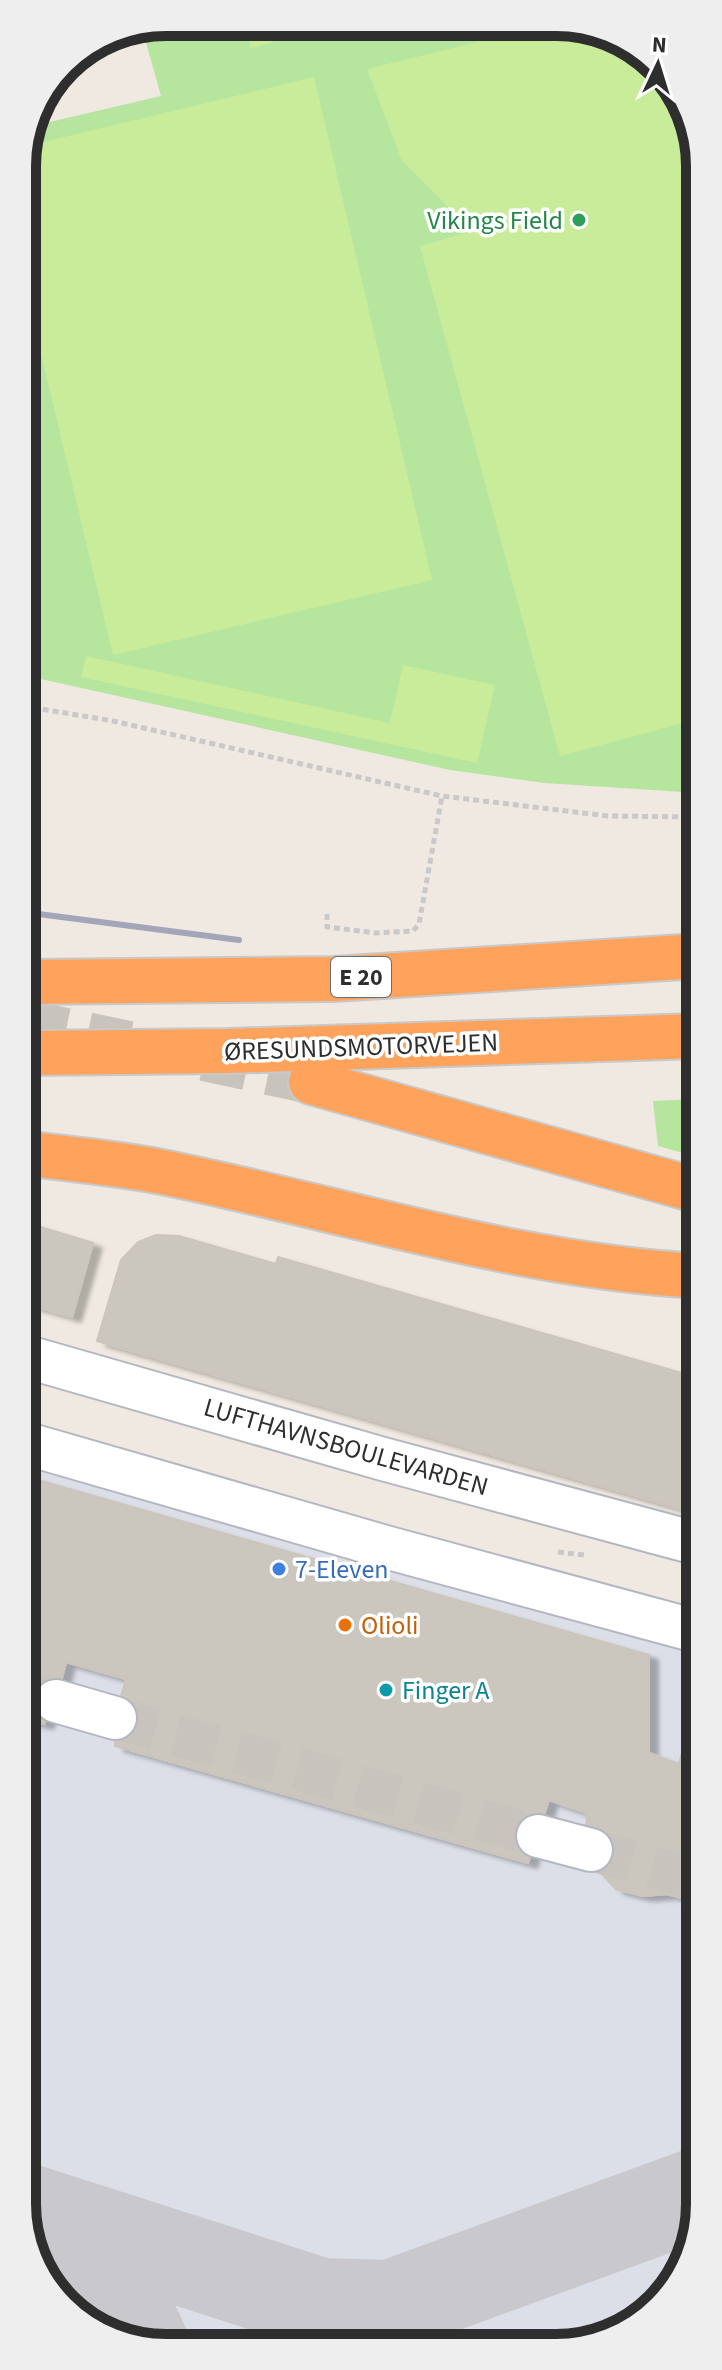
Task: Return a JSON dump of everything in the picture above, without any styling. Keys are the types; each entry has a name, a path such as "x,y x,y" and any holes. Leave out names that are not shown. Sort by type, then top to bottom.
{"highway":[{"name":"E 20","path":"36,982 334,979 686,957"},
{"name":"ØRESUNDSMOTORVEJEN","path":"36,1053 228,1051 686,1036"},
{"path":"311,1082 686,1187"},
{"path":"36,1155 160,1172 539,1258 646,1273 686,1275"}],"street":[{"name":"LUFTHAVNSBOULEVARDEN","path":"36,1359 685,1540"},
{"name":"LUFTHAVNSBOULEVARDEN","path":"36,1386 370,1450 525,1526 685,1540"},
{"path":"36,1446 389,1548 686,1628"},
{"path":"56,1701 115,1718"},
{"path":"538,1836 591,1850"}],"path":[{"path":"36,708 113,721 442,796 608,816 686,817"},
{"path":"327,914 327,927 376,933 413,931 419,924 442,796"}],"shaded area":[{"path":"36,1471 686,1638 686,2213 682,2238 669,2269 654,2290 621,2317 581,2332 556,2334 141,2332 109,2321 87,2307 53,2269 38,2229 36,2204"}],"green space":[{"path":"166,36 581,38 618,52 618,104 670,104 684,141 686,166 686,792 545,783 450,770 36,678 36,157 43,124 161,96 145,38"},
{"path":"247,36 293,36 251,48"},
{"path":"503,36 581,38 613,49 618,52 618,104 670,104 684,141 686,166 686,722 560,756 420,246 472,231 402,161 367,69"},
{"path":"314,77 432,580 113,655 36,333 38,143"},
{"path":"86,656 390,723 403,665 495,685 477,763 81,677"},
{"path":"686,1100 686,1154 658,1146 653,1101"}],"building":[{"path":"36,1226 93,1243 72,1317 36,1306"},
{"path":"156,1235 179,1236 276,1264 278,1257 686,1374 686,1510 97,1341 121,1260 138,1242"},
{"name":"Finger A","path":"36,1479 649,1655 649,1753 679,1764 686,1770 686,1873 667,1894 643,1896 616,1889 598,1870 586,1833 587,1813 549,1800 528,1863 115,1746 115,1718 126,1679 66,1662 56,1701 44,1724 36,1722"},
{"path":"686,1738 686,1770 679,1764"},
{"path":"686,1874 686,1899 667,1894"}],"taxiway":[{"path":"341,2334 391,2306 686,2198"},
{"path":"37,2213 321,2304 391,2306"},
{"path":"39,2214 85,2258 112,2290 137,2331"}],"tunnel":[{"path":"36,1024 129,1043"},
{"path":"204,1059 311,1082"},
{"path":"36,1695 56,1701"},
{"path":"115,1718 538,1836"},
{"path":"591,1850 686,1876"}],"railway":[{"path":"36,914 239,940"}],"place":[{"name":"Vikings Field","path":"579,220"},
{"name":"7-Eleven","path":"279,1569"},
{"name":"Olioli","path":"345,1625"},
{"name":"Finger A","path":"386,1690"}]}
